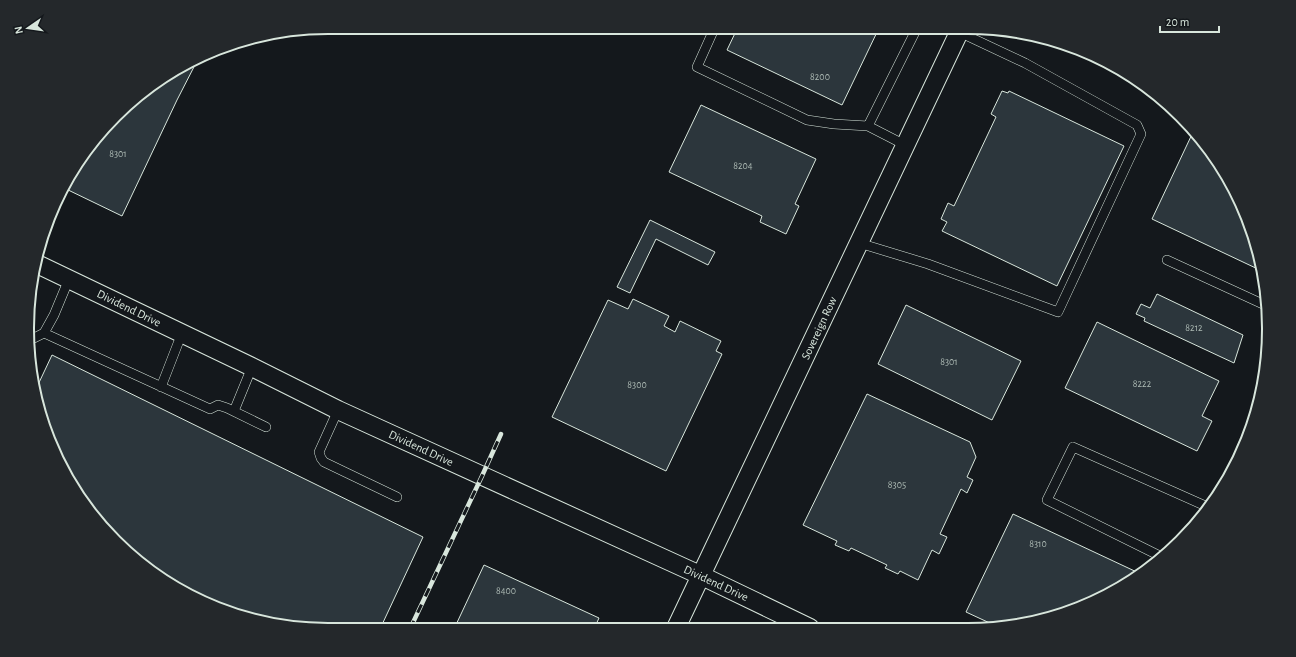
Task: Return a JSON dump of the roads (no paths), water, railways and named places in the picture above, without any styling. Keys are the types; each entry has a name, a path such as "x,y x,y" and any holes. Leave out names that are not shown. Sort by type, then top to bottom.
{"street":[{"name":"Sovereign Row","path":"678,623 958,34"},
{"name":"Dividend Drive","path":"41,266 338,410 702,576 800,623"}],"lane":[{"path":"712,34 697,67 807,120 834,124 868,126 905,145"},
{"path":"868,126 914,34"},
{"path":"859,242 928,264 1058,312 1141,134 1137,124 1025,63 968,34"},
{"path":"1167,260 1260,303"},
{"path":"34,338 44,333 54,315 69,279"},
{"path":"44,333 210,409 218,405 234,411 266,427"},
{"path":"161,387 182,333"},
{"path":"234,411 252,367"},
{"path":"338,410 319,452 320,458 324,462 397,497"},
{"path":"1157,554 1047,500 1073,447 1203,505"}],"railway":[{"path":"413,623 501,434"}]}
